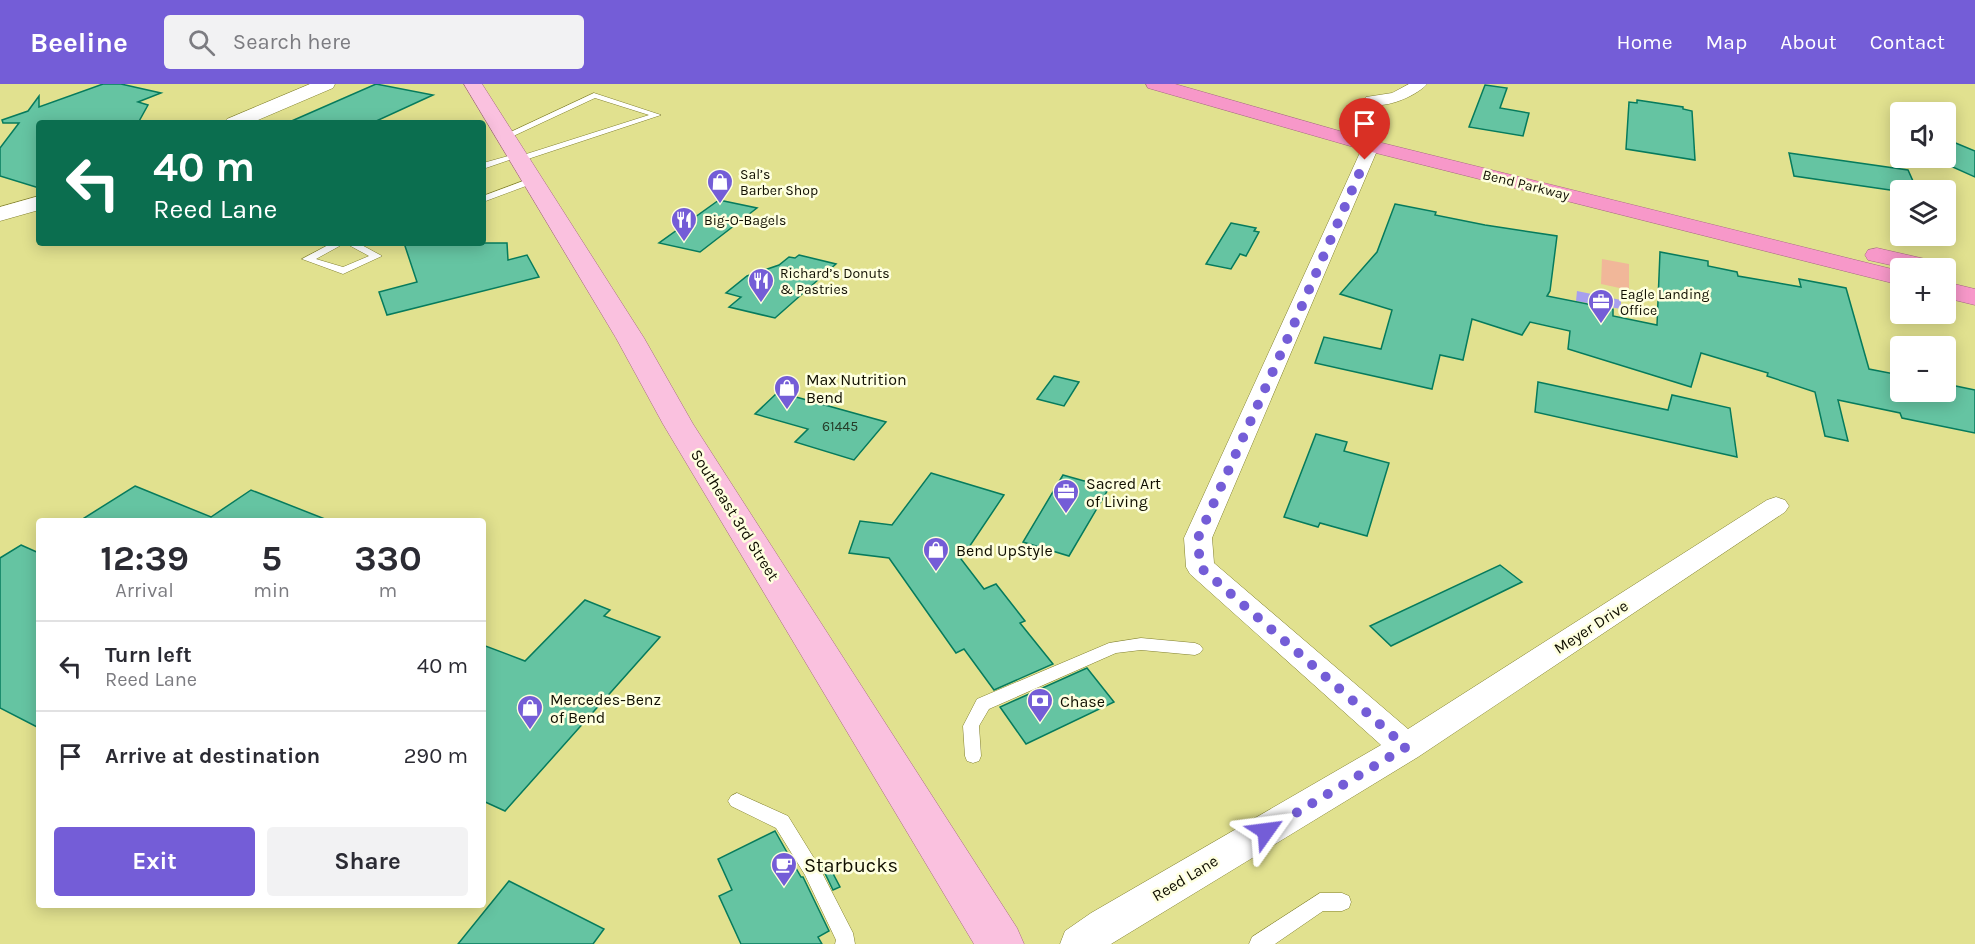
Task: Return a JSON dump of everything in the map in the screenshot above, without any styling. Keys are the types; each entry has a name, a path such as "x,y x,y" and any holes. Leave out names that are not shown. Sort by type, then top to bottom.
{"highway":[{"name":"Bend Parkway","path":"1155,84 1371,146 1890,276"},
{"name":"Bend Parkway","path":"1199,84 1389,136 1893,258"},
{"path":"1956,274 1975,279"},
{"path":"1956,292 1975,297"}],"main road":[{"name":"Southeast 3rd Street","path":"473,84 630,338 678,424 1000,944"}],"street":[{"path":"241,120 326,84"},
{"path":"1372,100 1390,100 1401,96 1419,84"},
{"path":"1371,146 1327,252 1198,538 1200,567 1406,747"},
{"path":"0,214 36,203"},
{"name":"Meyer Drive","path":"1406,747 1776,506"},
{"name":"Reed Lane","path":"1080,944 1105,926 1406,747"}],"lane":[{"path":"486,165 518,158 657,115 594,95 518,158 486,195"},
{"path":"334,246 307,259 343,271 377,256 356,246"},
{"path":"973,756 971,726 983,704 1114,647 1141,644 1195,649"},
{"path":"736,801 782,822 811,869 846,940 845,944"},
{"path":"1259,944 1320,902 1342,902"}],"shaded area":[{"path":"1602,259 1629,264 1629,290 1601,284"},
{"path":"1577,291 1621,300 1621,309 1576,301"}],"building":[{"path":"103,84 121,84 161,93 138,102 148,105 140,120 36,120 36,187 0,176 0,148 19,123 3,123 2,120 28,111 39,96 39,107"},
{"path":"376,84 433,95 379,120 294,120"},
{"path":"1485,85 1507,88 1500,108 1529,113 1523,136 1469,127"},
{"path":"1637,100 1683,107 1683,109 1692,111 1695,160 1626,149 1629,102 1637,103"},
{"path":"1956,143 1975,151 1975,177 1955,168"},
{"path":"1789,153 1908,170 1912,180 1890,180 1890,190 1794,176"},
{"path":"719,200 757,208 700,252 659,243"},
{"path":"1395,204 1485,225 1557,236 1550,291 1547,296 1613,309 1613,316 1657,325 1660,252 1708,261 1708,266 1737,272 1738,276 1801,287 1799,279 1846,288 1869,369 1890,373 1890,402 1956,402 1956,386 1975,390 1975,433 1902,418 1900,413 1838,400 1848,441 1825,436 1815,392 1767,376 1768,373 1701,353 1691,387 1568,349 1570,331 1530,322 1522,335 1472,319 1463,360 1440,355 1432,389 1315,363 1324,337 1381,349 1392,310 1340,294 1377,252"},
{"path":"1231,223 1256,228 1254,231 1259,232 1246,256 1240,254 1231,269 1206,264"},
{"path":"486,243 507,243 508,260 527,255 539,277 387,315 379,292 417,282 405,246 486,246"},
{"path":"799,255 836,264 775,318 729,307 741,297 726,293 747,276 779,265 789,257 795,258"},
{"path":"1054,376 1079,382 1064,406 1037,399"},
{"path":"1538,382 1668,410 1672,395 1730,408 1737,457 1535,412"},
{"path":"778,392 886,422 854,460 795,442 808,429 755,414"},
{"path":"1316,434 1347,442 1344,451 1389,463 1367,536 1320,523 1318,527 1284,517"},
{"name":"Bend UpStyle","path":"931,473 1004,495 961,559 984,589 996,584 1025,621 1020,623 1053,664 994,690 964,649 956,653 889,558 849,553 860,521 892,525"},
{"name":"Sacred Art of Living","path":"1063,475 1109,488 1069,556 1023,542"},
{"path":"135,486 211,517 251,490 322,518 84,518"},
{"path":"21,545 36,552 36,726 0,708 0,558"},
{"path":"1500,565 1522,582 1391,646 1370,626"},
{"name":"Mercedes-Benz of Bend","path":"585,600 610,610 604,616 660,637 505,811 486,802 486,646 525,661"},
{"name":"Chase","path":"1087,668 1114,702 1026,744 1000,707"},
{"name":"Starbucks","path":"775,831 803,877 829,931 818,937 822,944 741,944 719,896 732,890 718,859"},
{"path":"828,864 840,887 833,890 822,867"},
{"path":"509,881 604,929 593,944 458,944"}],"place":[{"name":"Sal’s Barber Shop","path":"720,205"},
{"name":"Big-O-Bagels","path":"684,243"},
{"name":"Richard’s Donuts & Pastries","path":"761,304"},
{"name":"Eagle Landing Office","path":"1601,325"},
{"name":"Max Nutrition Bend","path":"787,411"},
{"name":"Sacred Art of Living","path":"1066,515"},
{"name":"Bend UpStyle","path":"936,573"},
{"name":"Chase","path":"1040,724"},
{"name":"Mercedes-Benz of Bend","path":"530,731"},
{"name":"Starbucks","path":"784,888"}],"route":[{"path":"1266,831 1406,747 1200,567 1198,538 1219,486 1295,322 1365,160"}]}
